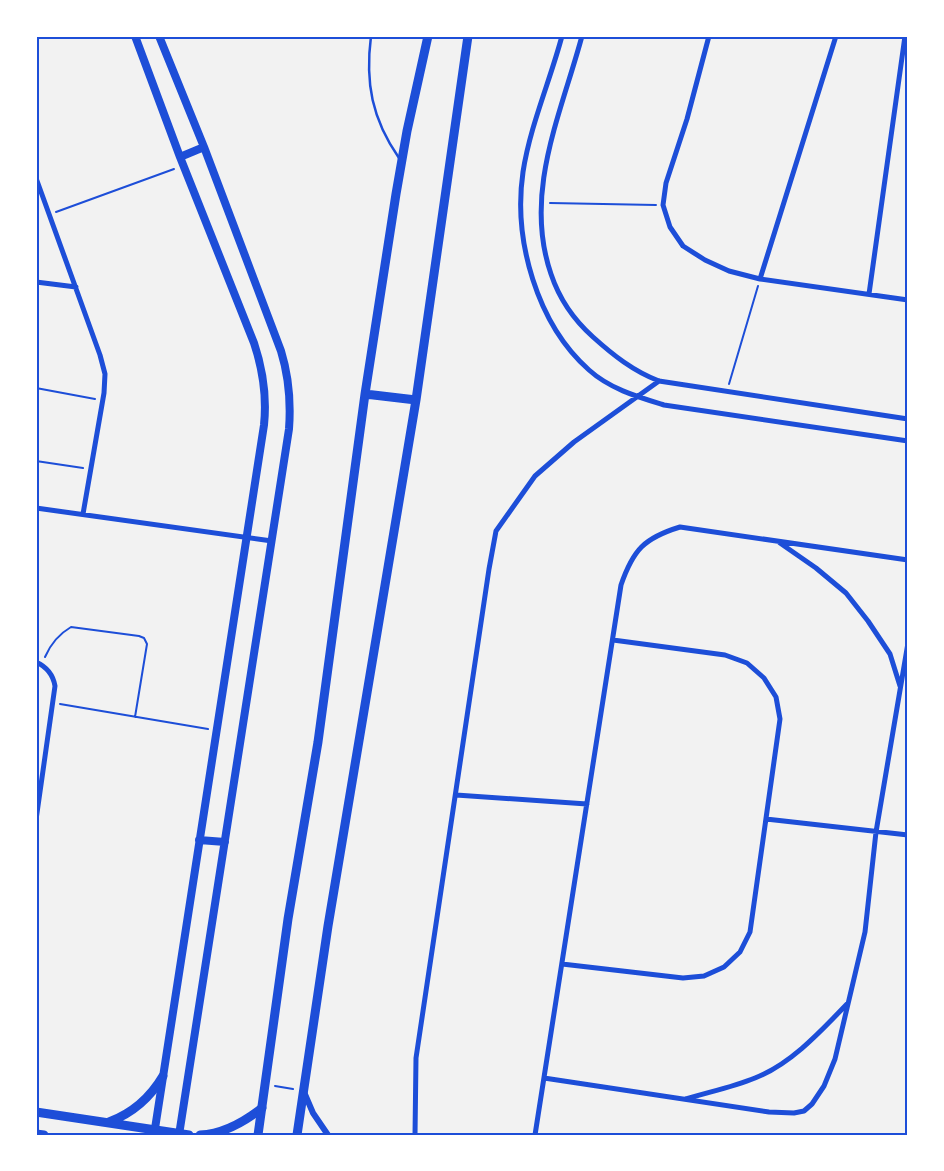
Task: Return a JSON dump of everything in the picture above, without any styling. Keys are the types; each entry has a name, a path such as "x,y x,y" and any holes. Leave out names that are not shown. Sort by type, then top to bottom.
{"main road":[{"path":"135,36 180,157 254,343 263,376 265,397 265,418 154,1132"},
{"path":"36,1112 154,1132 183,1134 225,842 289,429 288,382 281,351 204,147 159,36"},
{"path":"258,1135 288,919 321,722 365,394 401,161 428,36"},
{"path":"297,1135 331,906 416,400 468,36"},
{"path":"180,157 204,147"},
{"path":"365,394 416,400"},
{"path":"199,840 225,842"},
{"path":"107,1123 124,1116 140,1105 156,1087 162,1076"},
{"path":"200,1135 217,1132 241,1123 262,1108"},
{"path":"36,1134 44,1135"}],"street":[{"path":"562,36 530,143 523,172 521,202 528,265 538,297 554,327 574,354 590,371 612,385 635,396 664,405 908,441"},
{"path":"582,36 549,148 543,175 540,203 541,231 546,258 554,284 568,308 585,330 632,369 659,381 908,419"},
{"path":"709,36 687,119 666,183 663,205 670,227 683,246 705,260 730,271 760,279 908,300"},
{"path":"760,279 836,36"},
{"path":"869,294 905,36"},
{"path":"36,178 103,364 105,384 84,514"},
{"path":"36,282 76,288"},
{"path":"415,1135 416,1058 496,531 535,476 574,442 635,396 659,381"},
{"path":"36,508 272,541"},
{"path":"535,1135 621,585 628,564 641,546 659,534 680,527 908,560"},
{"path":"778,541 816,568 846,593 890,654 900,688"},
{"path":"562,964 682,978 704,976 724,967 740,952 750,932 780,719 776,697 764,678 747,663 725,655 613,640"},
{"path":"544,1078 769,1112 794,1113 804,1111 812,1104 824,1086 835,1059 865,932 876,832 908,643"},
{"path":"36,662 48,669 55,686 36,820"},
{"path":"456,795 587,804"},
{"path":"766,819 908,836"},
{"path":"683,1100 757,1077 792,1056 821,1031 848,1002"},
{"path":"304,1091 313,1113 328,1135"}],"lane":[{"path":"371,36 368,60 371,96 382,130 401,161"}],"path":[{"path":"50,215 184,165"},
{"path":"540,203 663,205"},
{"path":"727,392 760,279"},
{"path":"36,388 102,400"},
{"path":"36,461 91,469"},
{"path":"43,665 52,642 71,626 142,637 147,644 134,717"},
{"path":"53,703 216,730"},
{"path":"266,1085 304,1091"}]}
